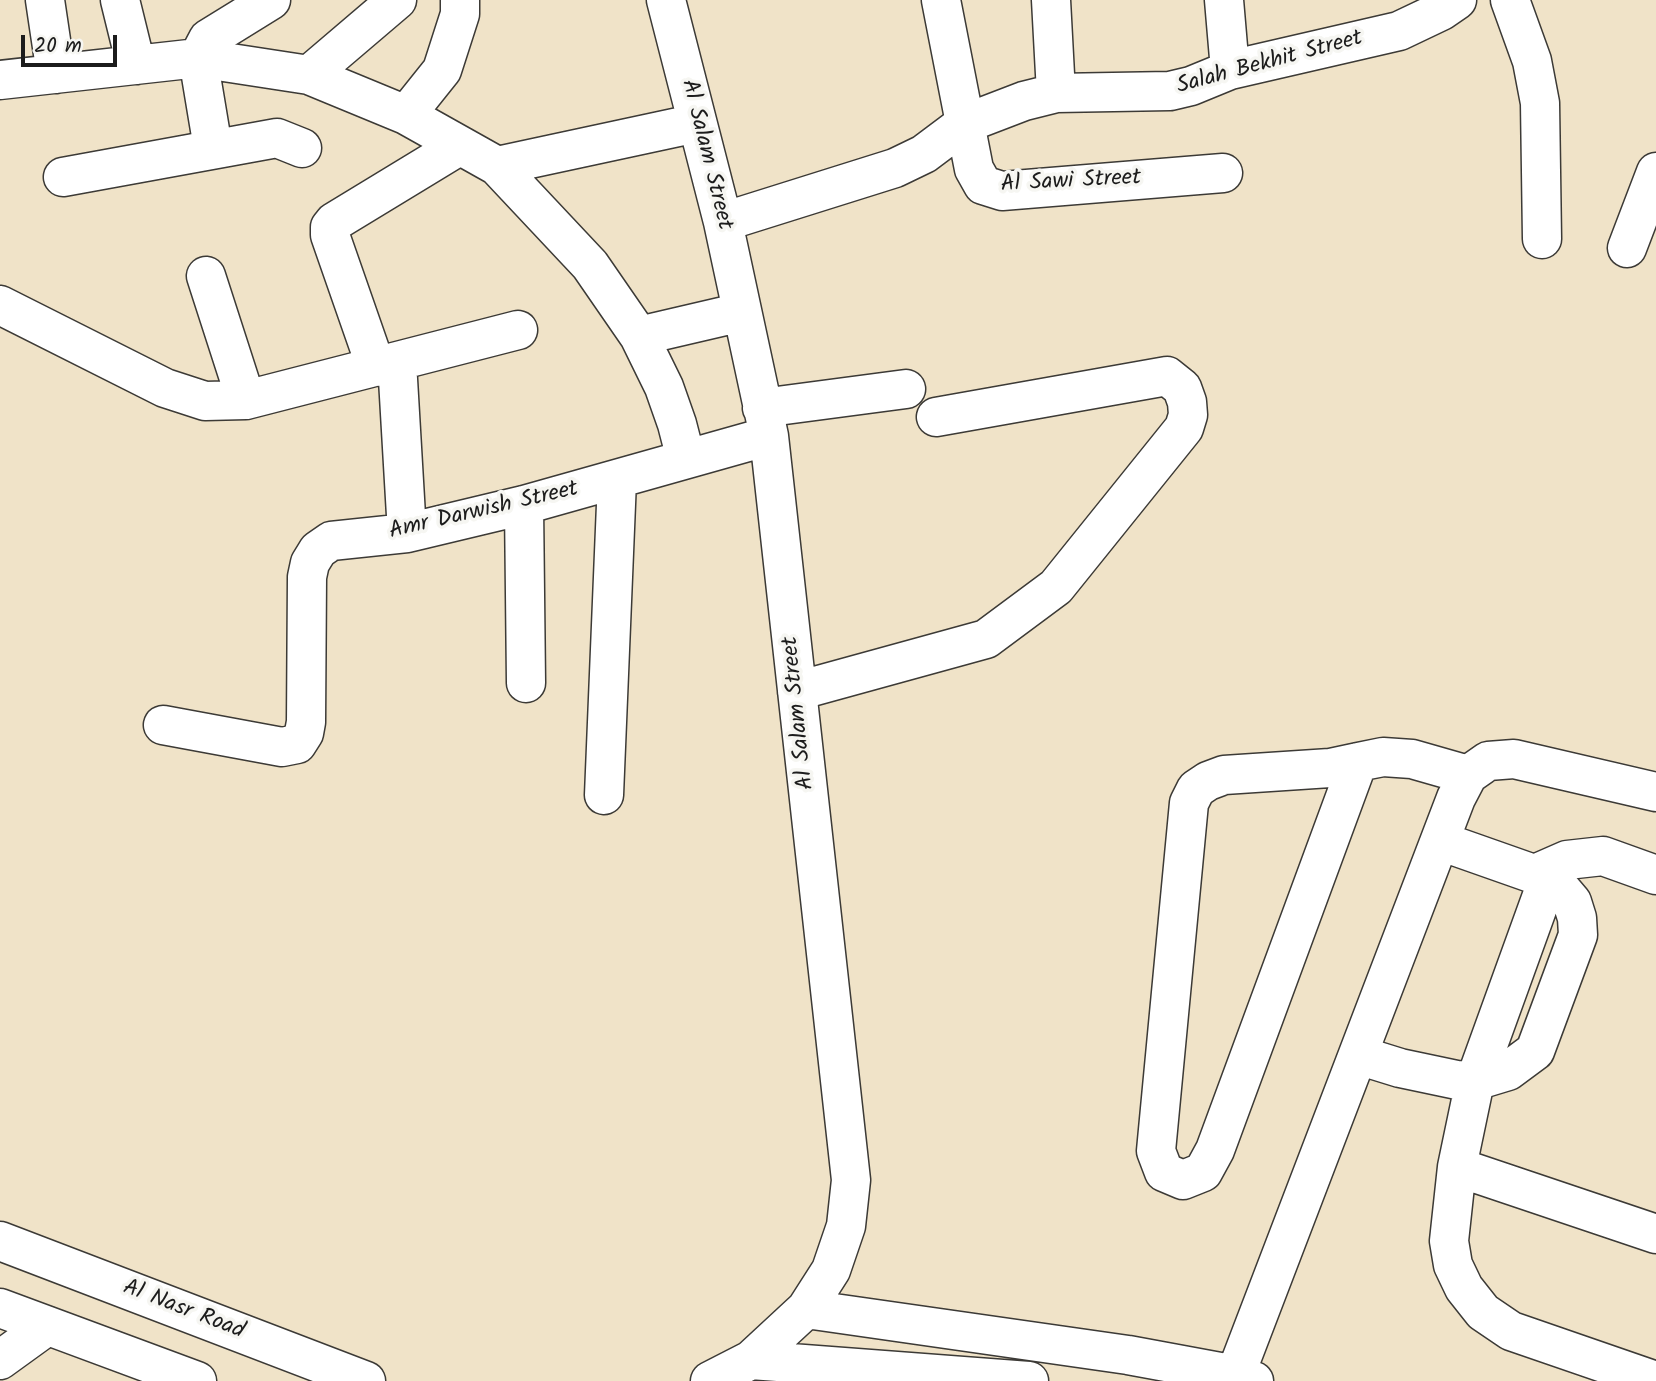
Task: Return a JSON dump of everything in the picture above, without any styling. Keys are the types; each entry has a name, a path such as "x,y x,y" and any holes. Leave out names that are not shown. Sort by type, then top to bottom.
{"main road":[{"path":"45,0 56,74"},
{"path":"120,0 136,65"},
{"path":"309,75 397,0"},
{"path":"406,115 442,70 460,14 460,0"},
{"name":"Al Salam Street","path":"666,0 723,222 766,422 851,1180 846,1226 831,1270 806,1309 751,1360 712,1380"},
{"name":"Al Sawi Street","path":"941,0 974,169 983,185 1002,191 1223,173"},
{"path":"1051,0 1056,93"},
{"path":"1224,0 1230,70"},
{"name":"Salah Bekhit Street","path":"723,222 895,168 924,154 964,124 1024,101 1056,93 1170,90 1191,86 1230,70 1399,31 1441,11 1457,0"},
{"path":"1510,0 1532,61 1540,103 1542,239"},
{"path":"213,148 198,58 208,39 258,3"},
{"path":"0,80 198,58 309,75 406,115 497,166 590,265 639,336 664,387 677,424 685,459"},
{"path":"497,166 697,124"},
{"path":"63,177 276,138 302,148"},
{"path":"407,533 386,364 330,235 330,228 334,222 459,146"},
{"path":"1628,248 1656,172"},
{"path":"206,276 246,400"},
{"path":"0,305 165,388 205,401 246,400 518,330"},
{"path":"639,336 742,312"},
{"path":"797,691 986,639 1056,587 1184,428 1188,415 1182,388 1167,376 936,416"},
{"name":"Amr Darwish Street","path":"163,725 282,747 297,744 304,733 306,722 307,577 310,563 318,550 331,541 407,533 524,505 685,459 766,422 906,389"},
{"path":"604,795 617,480"},
{"path":"524,505 526,683"},
{"path":"1358,762 1214,1150 1203,1172 1183,1180 1164,1172 1156,1151 1189,803 1196,789 1224,775 1317,769 1383,757 1412,759 1468,775"},
{"path":"806,1309 1128,1355 1241,1379 1358,1055 1468,775 1488,761 1514,759 1656,792"},
{"path":"1358,1055 1412,1071 1475,1081 1508,1072 1535,1051 1578,935 1572,902 1561,889 1541,877 1440,841"},
{"path":"1541,877 1567,860 1603,856 1656,875"},
{"path":"1475,1081 1457,1167 1449,1241 1453,1265 1483,1312 1511,1331 1637,1378"},
{"path":"1457,1167 1656,1234"},
{"name":"Al Nasr Road","path":"0,1241 366,1381"},
{"path":"0,1308 177,1378"},
{"path":"0,1360 47,1326"},
{"path":"751,1360 1029,1381"}]}
